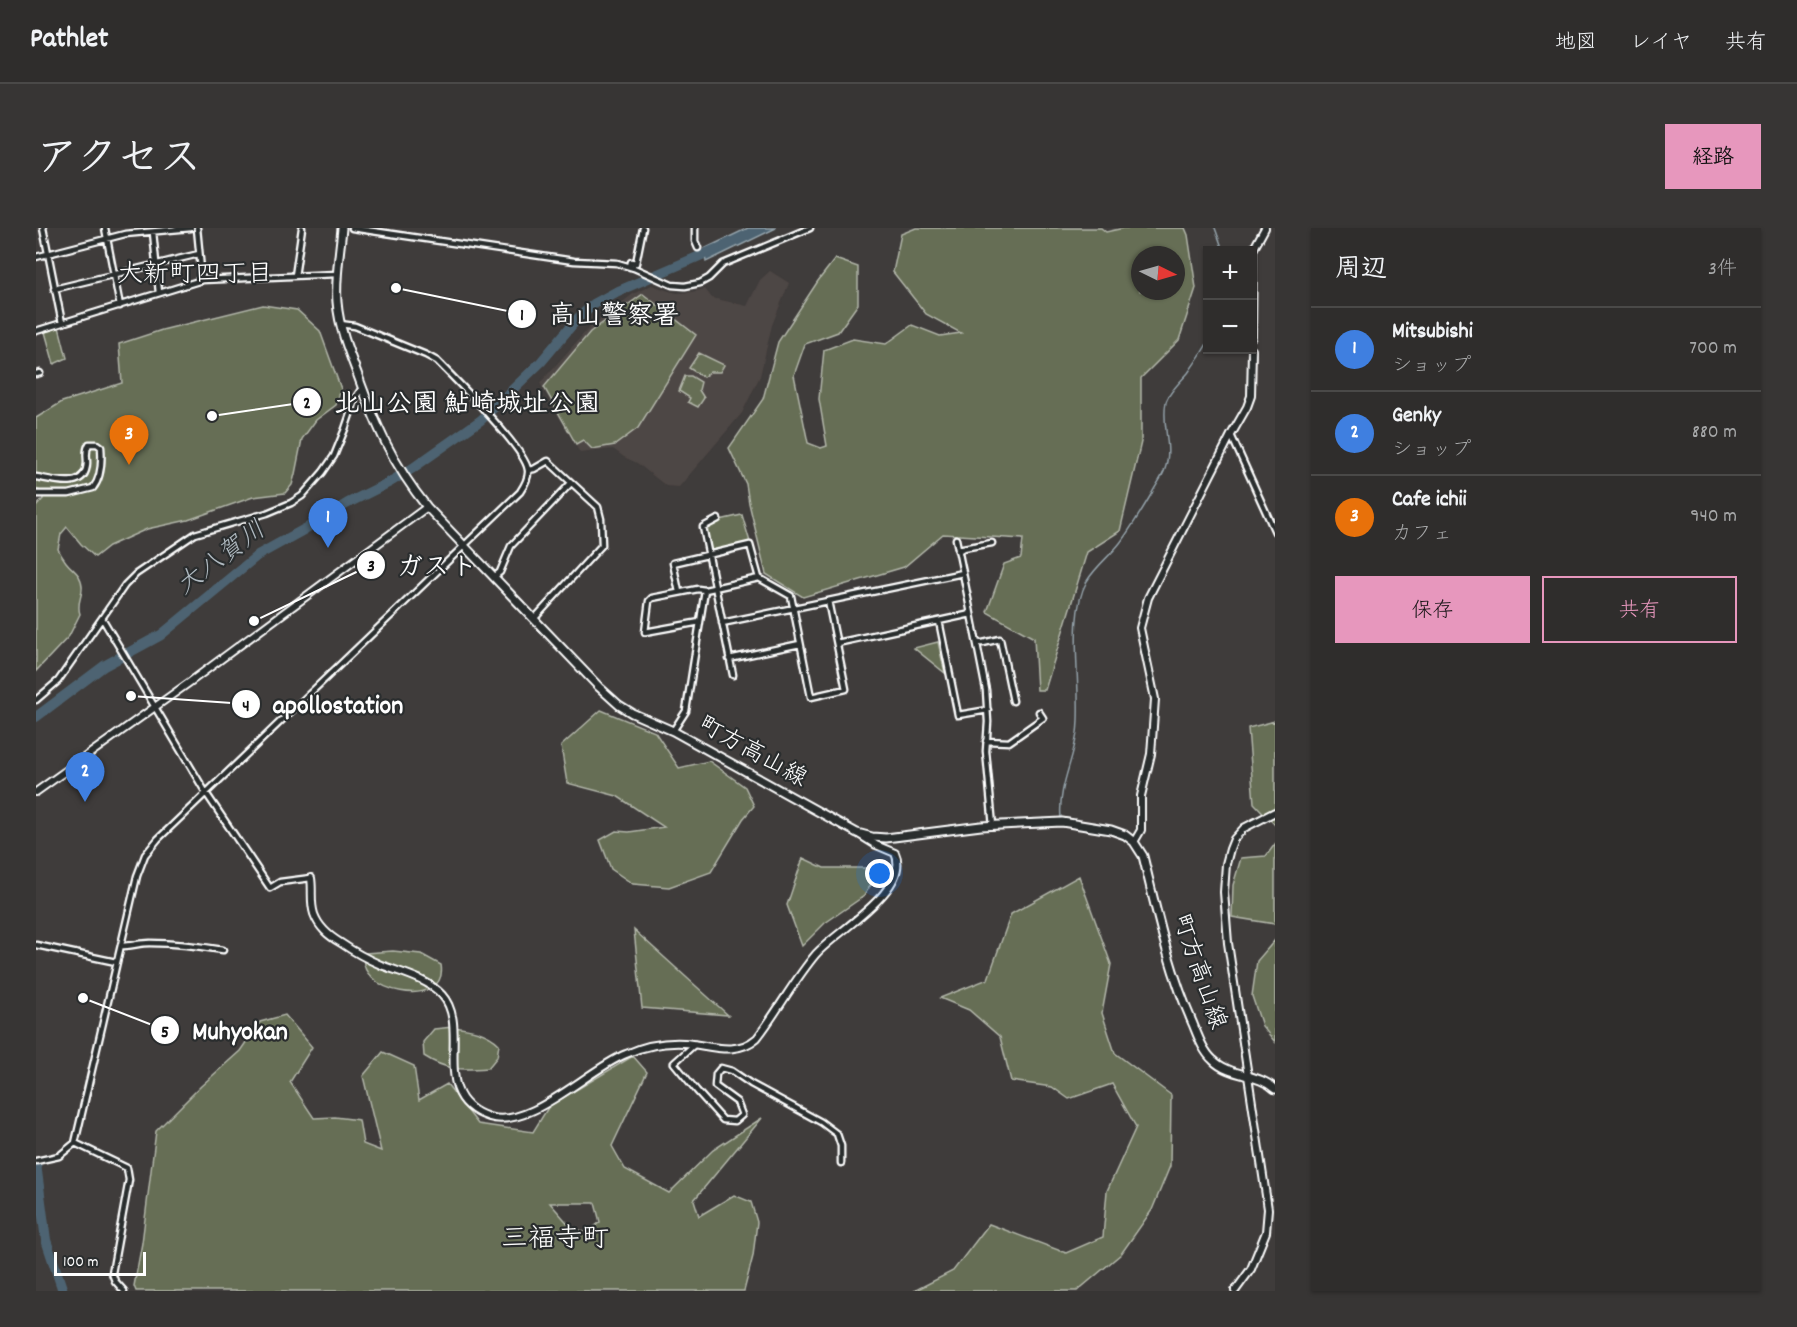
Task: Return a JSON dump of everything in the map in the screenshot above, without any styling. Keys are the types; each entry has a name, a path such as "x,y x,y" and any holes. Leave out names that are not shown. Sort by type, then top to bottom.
{"main road":[{"name":"町方高山線","path":"342,228 337,303 340,324 375,422 393,459 427,507 599,687 632,713 673,731 857,833 872,837 892,837 950,829 1062,822 1111,830 1125,835 1134,842 1143,856 1171,968 1199,1038 1209,1055 1219,1065 1264,1081 1275,1089"}],"street":[{"path":"43,228 62,323"},
{"path":"105,228 120,306"},
{"path":"36,257 125,234 191,228"},
{"path":"197,228 202,280"},
{"path":"295,276 302,228"},
{"path":"352,228 574,261 617,263 632,267 669,284 685,286 710,278 723,264 810,228"},
{"path":"632,267 632,262 636,263 643,228"},
{"path":"695,228 695,241 698,248"},
{"path":"1252,300 1253,250 1265,228"},
{"path":"153,232 159,293"},
{"path":"54,289 199,254"},
{"path":"36,331 202,280 338,274"},
{"path":"36,1161 59,1156 75,1143 116,962 137,876 145,855 158,839 465,546 520,492 525,483 528,470 516,447 432,358 355,326 340,324"},
{"path":"1134,842 1141,830 1141,796 1151,754 1155,707 1141,633 1141,621 1148,598 1247,407 1251,396 1252,354"},
{"path":"36,700 58,681 125,585 136,573 195,534 275,511 302,496 323,472 333,456 345,429 353,402 362,388"},
{"path":"1231,435 1275,532"},
{"path":"36,477 65,482 77,481 85,472 89,444 100,447 100,471 93,488 69,494 36,494"},
{"path":"528,470 548,461 598,507 601,519 602,545 534,619"},
{"path":"494,577 500,572 511,546 571,483"},
{"path":"36,792 190,682 427,507"},
{"path":"718,519 703,527 733,675"},
{"path":"956,539 986,690 988,710 986,751 993,826"},
{"path":"958,551 992,543"},
{"path":"679,592 673,563 750,545 759,578"},
{"path":"722,623 963,573"},
{"path":"700,622 645,632 649,601 652,598 698,589 705,590 759,578 791,596 811,697 846,689 828,601"},
{"path":"673,731 686,711 705,590"},
{"path":"837,643 971,614"},
{"path":"102,618 206,793 270,888 280,882 311,878 313,909 318,923 326,933 371,961 426,982 444,997 452,1013 454,1074 458,1089 470,1105 484,1115 507,1119 528,1113 597,1069 633,1051 670,1043 695,1044 731,1050 752,1043 758,1038 818,952 884,894 896,870 897,856 891,850 876,845 857,833"},
{"path":"939,621 958,715 988,710"},
{"path":"977,643 1000,639 1013,701"},
{"path":"729,659 800,644"},
{"path":"986,741 1009,742 1043,718 1039,712"},
{"path":"1234,1291 1251,1269 1259,1251 1266,1232 1268,1209 1227,943 1224,892 1226,864 1234,839 1244,828 1275,812"},
{"path":"121,946 174,943 223,950"},
{"path":"36,945 116,962"},
{"path":"695,1044 674,1063 723,1120 735,1121 742,1115 737,1102 715,1086 716,1074 721,1068 732,1071 837,1134 841,1163"},
{"path":"75,1143 127,1168 129,1180 112,1272 115,1281 124,1291"}],"shaded area":[{"path":"770,271 789,283 772,325 760,376 742,413 679,487 666,486 637,463 613,449 580,453 540,383 588,329 633,294 652,285 677,293 705,289 712,298 747,306 760,280"}],"green space":[{"path":"916,228 1101,228 1106,232 1124,228 1185,228 1188,235 1196,288 1179,340 1141,378 1141,442 1120,531 1087,552 1045,690 1037,690 1034,638 987,612 1004,564 1021,558 1023,539 943,534 904,567 803,597 766,574 746,484 729,448 763,399 778,342 835,259 858,267 858,304 838,332 805,344 794,375 808,443 821,448 827,446 819,399 824,350 853,339 886,344 912,325 940,336 961,333 926,314 893,272 901,234"},
{"path":"643,294 696,335 638,428 615,445 592,449 583,440 576,444 544,387 590,332"},
{"path":"263,305 297,310 320,331 341,389 336,405 316,420 302,439 292,485 285,493 253,497 188,520 147,529 109,546 95,557 67,527 61,534 58,549 81,582 80,614 69,636 36,671 36,507 43,499 41,491 36,489 36,418 62,402 122,383 119,344 162,330"},
{"path":"59,327 67,358 54,364 45,332"},
{"path":"699,353 724,365 720,372 710,372 703,377 689,368"},
{"path":"685,376 691,376 701,382 699,390 704,398 698,407 688,402 690,398 679,391"},
{"path":"742,515 750,542 710,550 706,528 720,520"},
{"path":"938,642 945,673 914,648"},
{"path":"601,710 655,732 679,768 709,761 745,787 754,806 743,819 711,872 669,887 633,884 611,869 600,840 616,831 629,832 664,827 617,796 567,783 561,746"},
{"path":"1275,721 1275,825 1254,803 1248,728"},
{"path":"1275,844 1275,924 1232,917 1233,885 1241,858 1266,856"},
{"path":"803,858 824,868 881,868 864,896 825,923 802,946 787,905"},
{"path":"1079,876 1111,964 1102,1013 1115,1053 1171,1095 1170,1166 1152,1210 1121,1254 1077,1291 914,1291 953,1271 989,1224 1066,1253 1103,1237 1107,1191 1136,1127 1112,1084 1069,1099 1052,1087 1011,1081 1000,1037 969,1010 940,998 988,979 1011,914"},
{"path":"634,930 728,1015 642,1008"},
{"path":"1275,940 1275,1042 1262,1026 1252,996 1257,961"},
{"path":"393,951 421,954 441,965 439,980 431,988 417,992 401,991 385,986 372,978 365,967 365,953"},
{"path":"285,1015 312,1047 290,1082 314,1118 335,1117 359,1120 363,1144 381,1151 363,1076 383,1052 414,1066 419,1100 447,1084 478,1124 533,1132 549,1106 633,1056 647,1072 612,1146 625,1169 669,1193 713,1150 762,1118 694,1200 699,1216 734,1195 751,1202 757,1222 753,1256 744,1291 136,1291 134,1286 142,1243 156,1131 240,1051 260,1022","holes":["550,1203 595,1203 600,1222 587,1233 571,1227"]},
{"path":"453,1027 484,1034 499,1044 497,1057 488,1068 448,1067 424,1056 423,1042 434,1029"}],"water":[{"path":"748,228 776,228 706,262 704,249"}],"waterway":[{"path":"1215,228 1222,246"},
{"name":"大八賀川","path":"36,717 104,666 161,635 258,555 348,503 390,482 481,420 541,362 577,319 594,304 616,292 716,249"},
{"path":"1061,818 1062,796 1077,733 1076,634 1081,596 1087,581 1116,548 1141,512 1165,469 1168,452 1166,402 1203,351"},
{"name":"大八賀川","path":"36,1164 46,1240 63,1291"}],"place":[{"name":"高山警察署","path":"396,288"},
{"name":"北山公園 鮎崎城址公園","path":"212,416"},
{"name":"Cafe ichii","path":"129,465"},
{"name":"Mitsubishi","path":"328,548"},
{"name":"ガスト","path":"254,621"},
{"name":"apollostation","path":"131,696"},
{"name":"Genky","path":"85,802"},
{"name":"Muhyokan","path":"83,998"}],"district":[{"name":"大新町四丁目","path":"195,275"},
{"name":"三福寺町","path":"555,1240"}]}
